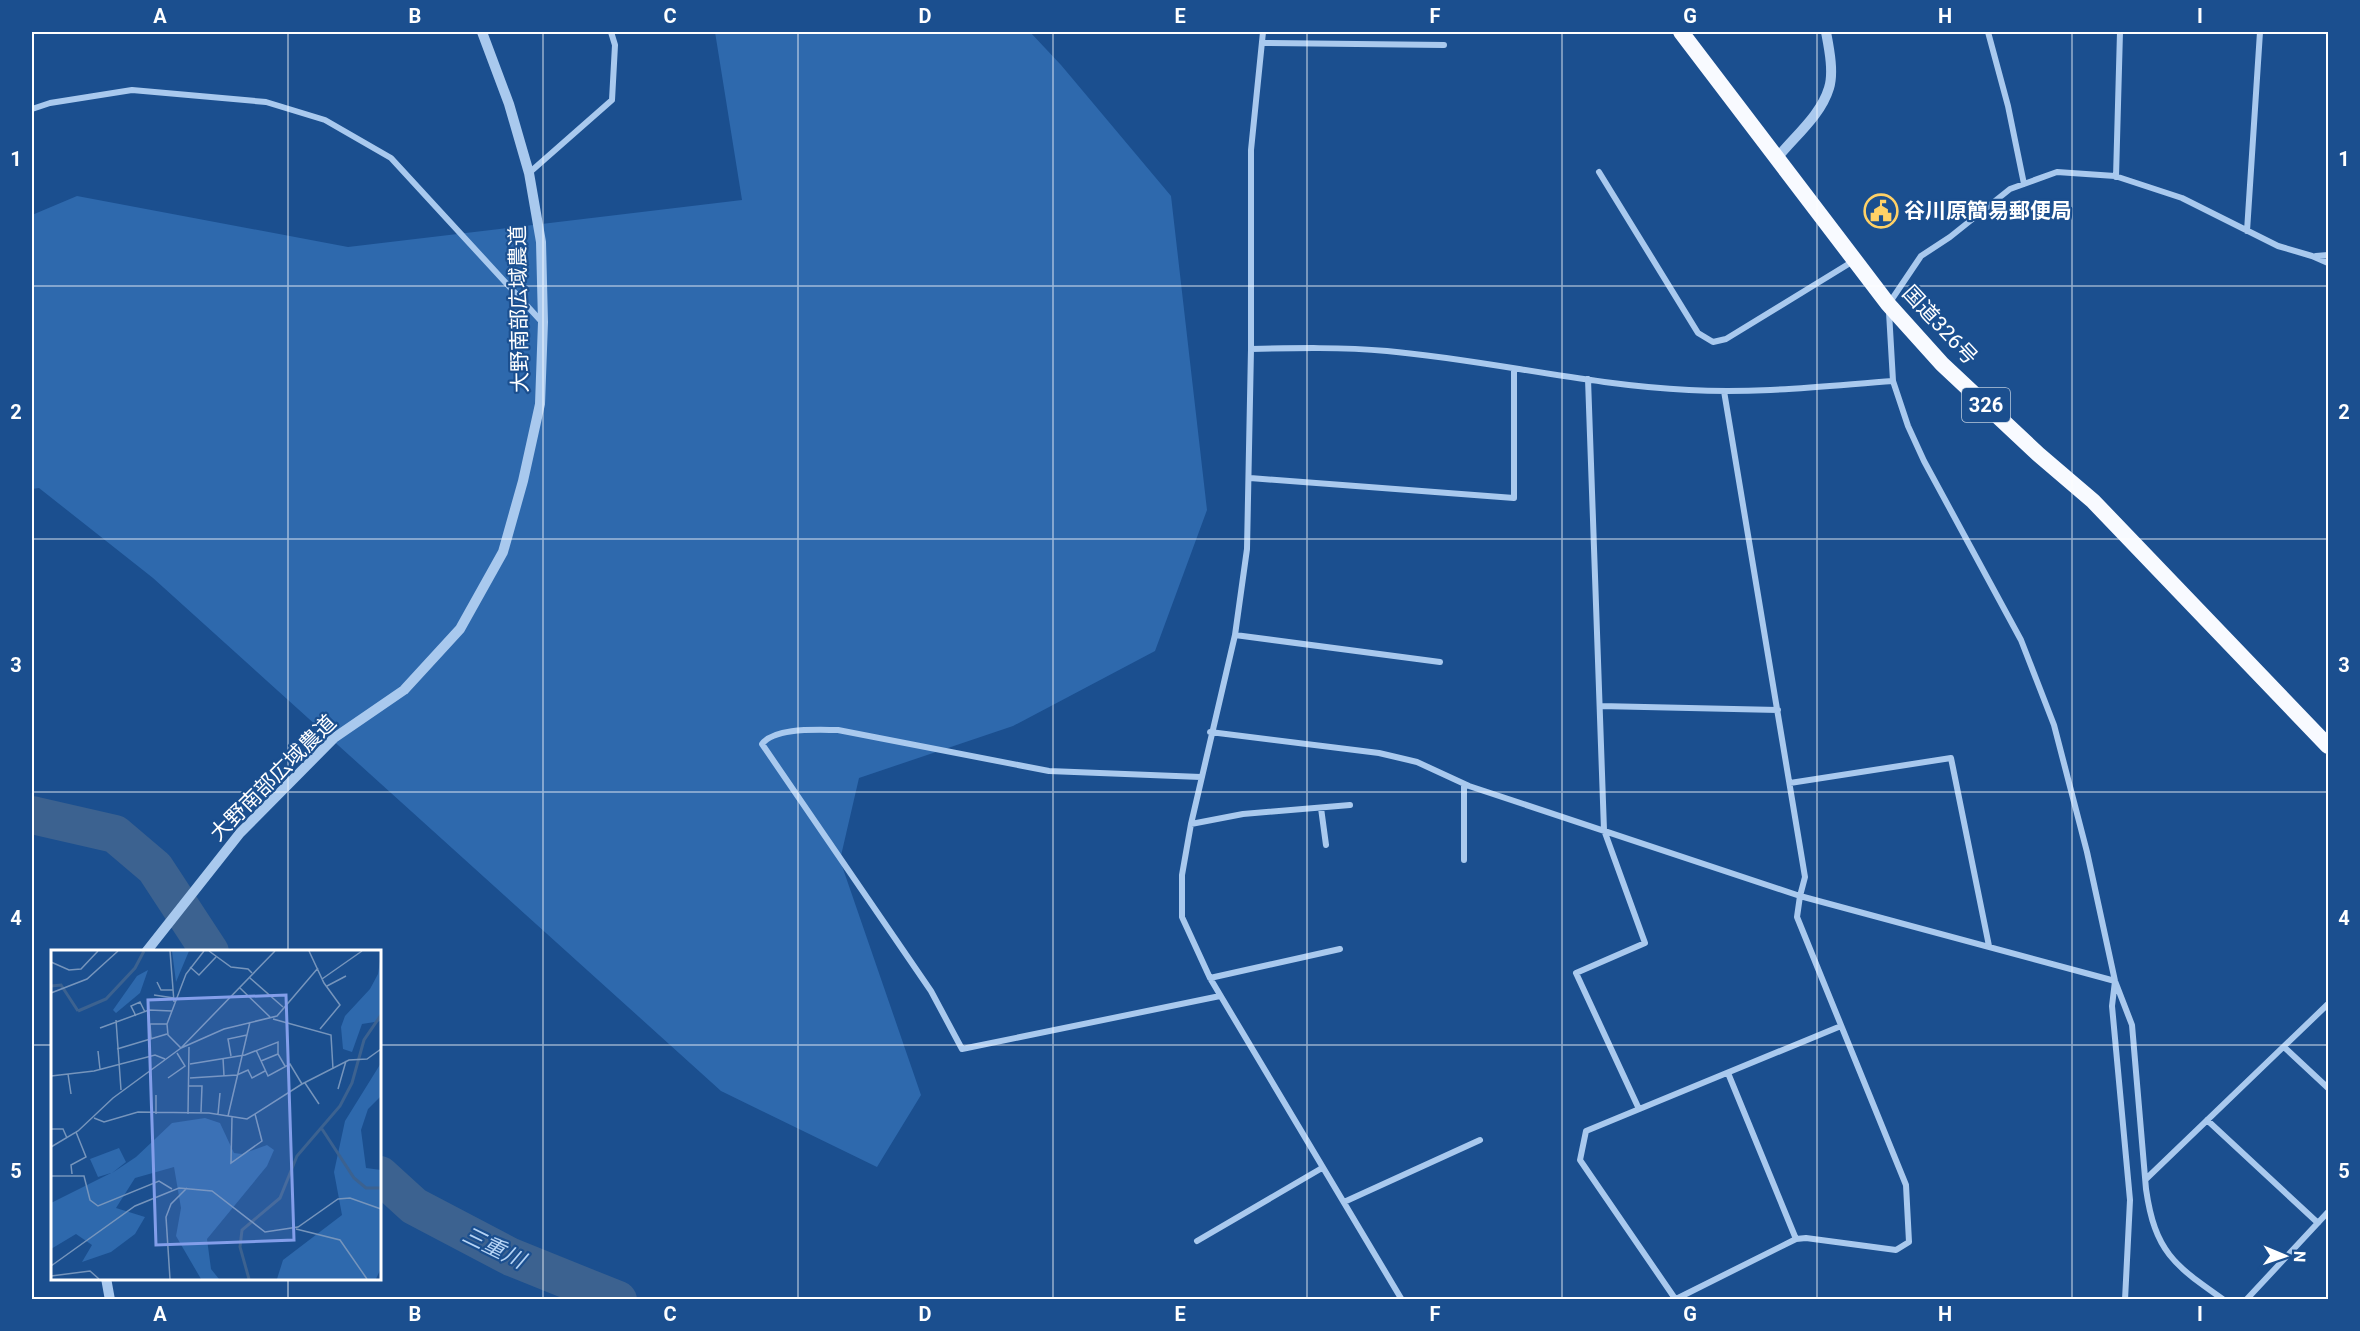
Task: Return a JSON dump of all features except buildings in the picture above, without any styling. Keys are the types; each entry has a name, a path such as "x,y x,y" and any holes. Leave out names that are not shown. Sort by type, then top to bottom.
{"highway":[{"name":"国道326号","path":"1681,32 1888,304 1942,364 2038,454 2093,501 2328,746"}],"street":[{"name":"大野南部広域農道","path":"148,950 240,833 334,738 404,690 460,629 503,552 523,481 540,404 543,322 541,242 530,173 509,104 482,32"},
{"path":"530,173 612,100 615,45 611,32"},
{"path":"1263,32 1251,150 1250,478 1247,549 1235,635 1224,689 1210,732 1191,824 1182,875 1182,917 1220,996 1402,1299"},
{"path":"1778,157 1819,110 1830,87 1826,32"},
{"path":"1988,32 2008,106 2024,184"},
{"path":"2116,177 2120,32"},
{"path":"2247,231 2260,32"},
{"path":"1262,43 1444,45"},
{"path":"32,109 50,103 132,90 266,102 325,120 391,158 543,322"},
{"path":"1599,172 1698,333 1713,342 1726,339 1855,260"},
{"path":"2224,1299 2183,1272 2159,1242 2149,1207 2132,1025 2115,981 2087,852 2054,725 2021,640 1924,461 1908,426 1893,381 1888,304 1921,256 1950,237 2010,189 2057,172 2116,177 2182,198 2278,246 2328,263"},
{"path":"2312,256 2328,255"},
{"path":"1251,349 1316,347 1388,351 1588,379 1688,390 1754,391 1893,381"},
{"path":"1250,478 1514,498 1514,369"},
{"path":"1588,379 1604,830 1646,943 1576,973 1639,1109"},
{"path":"1724,391 1805,878 1797,917 1906,1185 1909,1242 1896,1250 1806,1238 1796,1239 1676,1299 1580,1160 1586,1131 1841,1026"},
{"path":"1235,635 1440,662"},
{"path":"1600,706 1778,710"},
{"path":"1201,777 1049,771 838,730 805,730 768,737 762,744 931,991 962,1049 1220,996"},
{"path":"1210,732 1379,753 1417,762 1464,784 1800,896 2115,981"},
{"path":"1790,783 1951,758 1989,946"},
{"path":"1464,784 1464,860"},
{"path":"1191,824 1243,814 1350,806"},
{"path":"1321,808 1326,845"},
{"path":"1210,978 1340,949"},
{"path":"2115,981 2112,1006 2130,1200 2125,1299"},
{"path":"2146,1179 2328,1004"},
{"path":"2284,1047 2328,1088"},
{"path":"1728,1073 1796,1239"},
{"path":"2207,1120 2318,1223"},
{"path":"1344,1202 1480,1140"},
{"path":"1197,1241 1322,1168"},
{"path":"2246,1299 2328,1212"},
{"path":"104,1299 105,1280"},
{"path":"105,1280 110,1299"}],"shaded area":[{"path":"715,32 1030,32 1061,65 1171,196 1207,510 1155,651 1013,726 859,778 840,860 921,1095 877,1167 721,1091 153,578 39,488 32,489 32,215 77,196 348,247 742,200"}],"waterway":[{"name":"三重川","path":"32,815 115,834 155,868 209,950"},
{"name":"三重川","path":"381,1176 414,1206 511,1257 618,1300"}],"place":[{"name":"谷川原簡易郵便局","path":"1881,211"}]}
